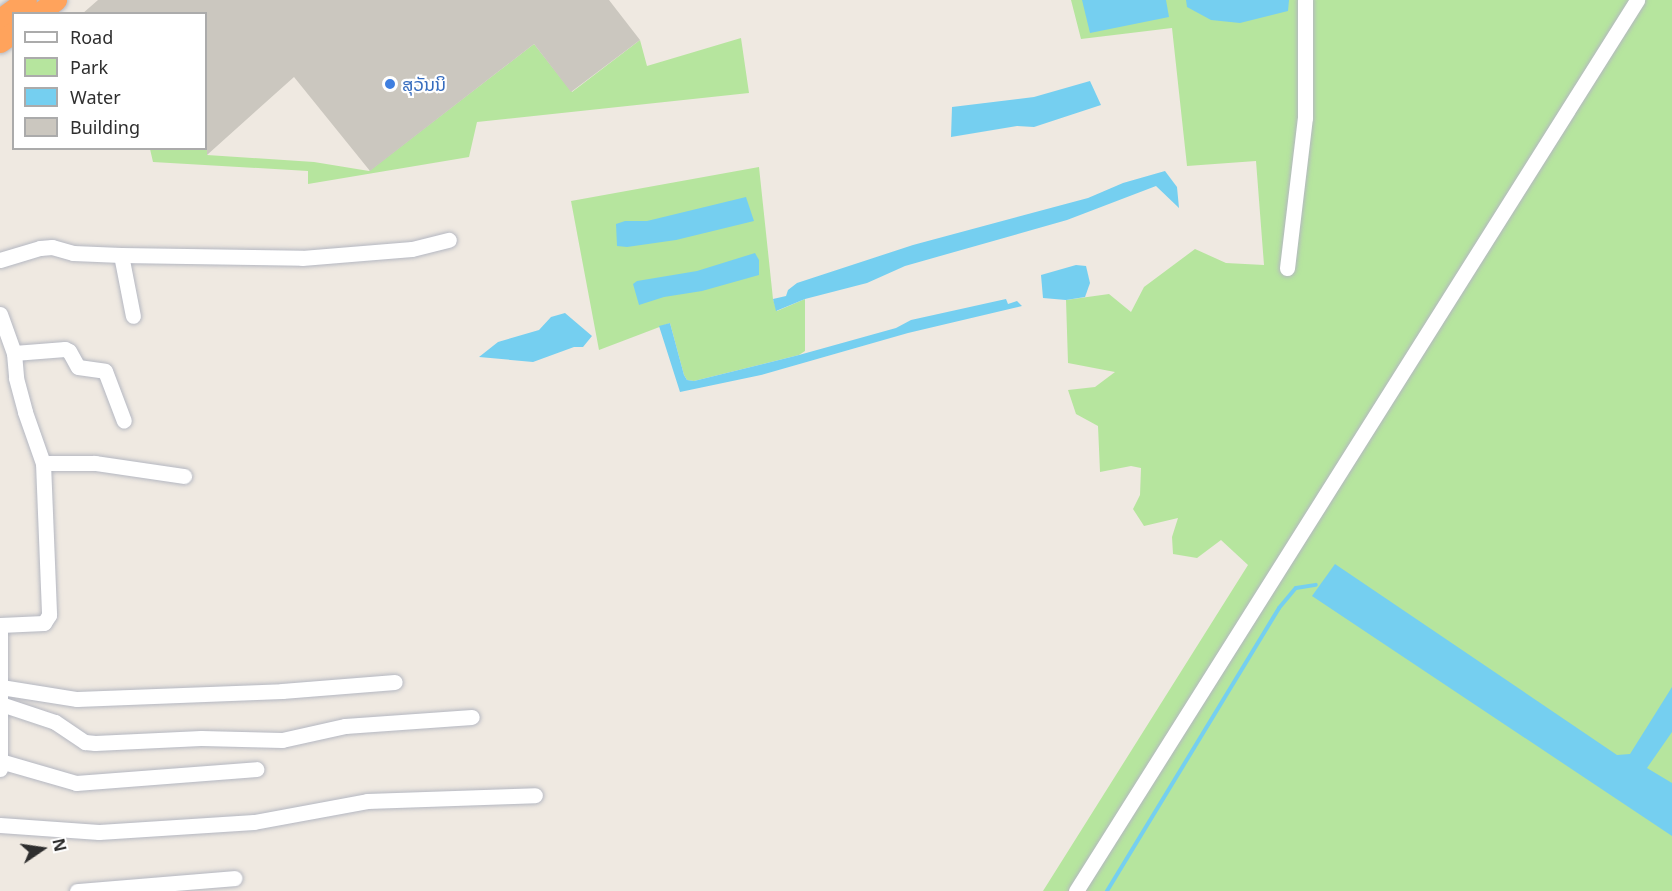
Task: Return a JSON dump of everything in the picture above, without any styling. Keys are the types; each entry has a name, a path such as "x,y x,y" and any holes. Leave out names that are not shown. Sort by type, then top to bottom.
{"highway":[{"path":"0,19 26,0"},
{"path":"41,12 56,0"}],"street":[{"path":"1287,268 1305,118 1305,0"},
{"path":"1076,891 1637,0"},
{"path":"0,260 52,247 74,253 302,258 412,249 449,240"},
{"path":"121,255 133,316"},
{"path":"0,314 14,353 16,378 25,412 43,463 49,615 44,623 0,625 0,770"},
{"path":"14,353 64,349 69,351 78,367 105,371 124,421"},
{"path":"43,463 95,463 184,476"},
{"path":"1,687 77,699 282,691 395,682"},
{"path":"1,704 55,722 85,742 95,743 201,738 282,740 345,726 472,717"},
{"path":"0,761 76,783 256,769"},
{"path":"0,825 99,832 255,822 367,801 536,795"},
{"path":"77,891 234,878"}],"green space":[{"path":"1071,0 1672,0 1672,891 1043,891 1248,565 1221,540 1197,558 1173,554 1172,537 1178,518 1144,526 1133,509 1140,495 1141,468 1131,466 1100,472 1098,426 1076,414 1068,390 1095,387 1115,372 1068,363 1066,300 1109,294 1131,312 1144,287 1195,249 1226,263 1264,265 1256,161 1187,166 1172,28 1081,39"},
{"path":"741,38 749,93 477,122 469,157 308,184 308,171 153,162 150,150 207,150 207,155 314,162 369,171 534,44 572,92 640,40 647,66"},
{"path":"759,167 773,299 777,311 805,299 805,351 799,355 694,381 687,380 684,375 670,323 599,350 571,201"}],"water":[{"path":"1082,0 1166,0 1169,17 1090,33"},
{"path":"1186,0 1289,0 1288,11 1240,23 1211,20 1187,7"},
{"path":"1090,81 1101,105 1034,127 1017,126 951,137 952,107 1034,97"},
{"path":"1165,171 1177,187 1179,208 1156,186 1067,220 905,266 867,283 805,299 776,311 773,299 786,296 788,290 797,283 913,245 1088,198 1123,183"},
{"path":"746,197 754,221 676,240 627,247 617,246 616,224 625,221 647,221"},
{"path":"755,253 759,260 759,275 639,305 633,284 637,281 697,271"},
{"path":"1076,265 1086,266 1090,283 1085,297 1066,300 1043,298 1041,275"},
{"path":"1006,299 1008,304 1017,301 1022,306 908,333 761,375 680,392 659,326 670,323 684,375 687,380 694,381 896,328 911,320"},
{"path":"565,313 592,336 583,347 574,347 533,362 479,357 498,342 539,330 551,317"},
{"path":"1335,564 1617,755 1630,754 1672,687 1672,732 1647,768 1672,783 1672,836 1312,596"}],"building":[{"name":"ສຸວັນນິ","path":"98,0 609,0 640,40 571,92 534,44 370,171 294,77 207,155 207,12 84,12"}],"waterway":[{"path":"1107,891 1279,608 1296,588 1316,585"}],"place":[{"name":"ສຸວັນນິ","path":"390,84"}]}
